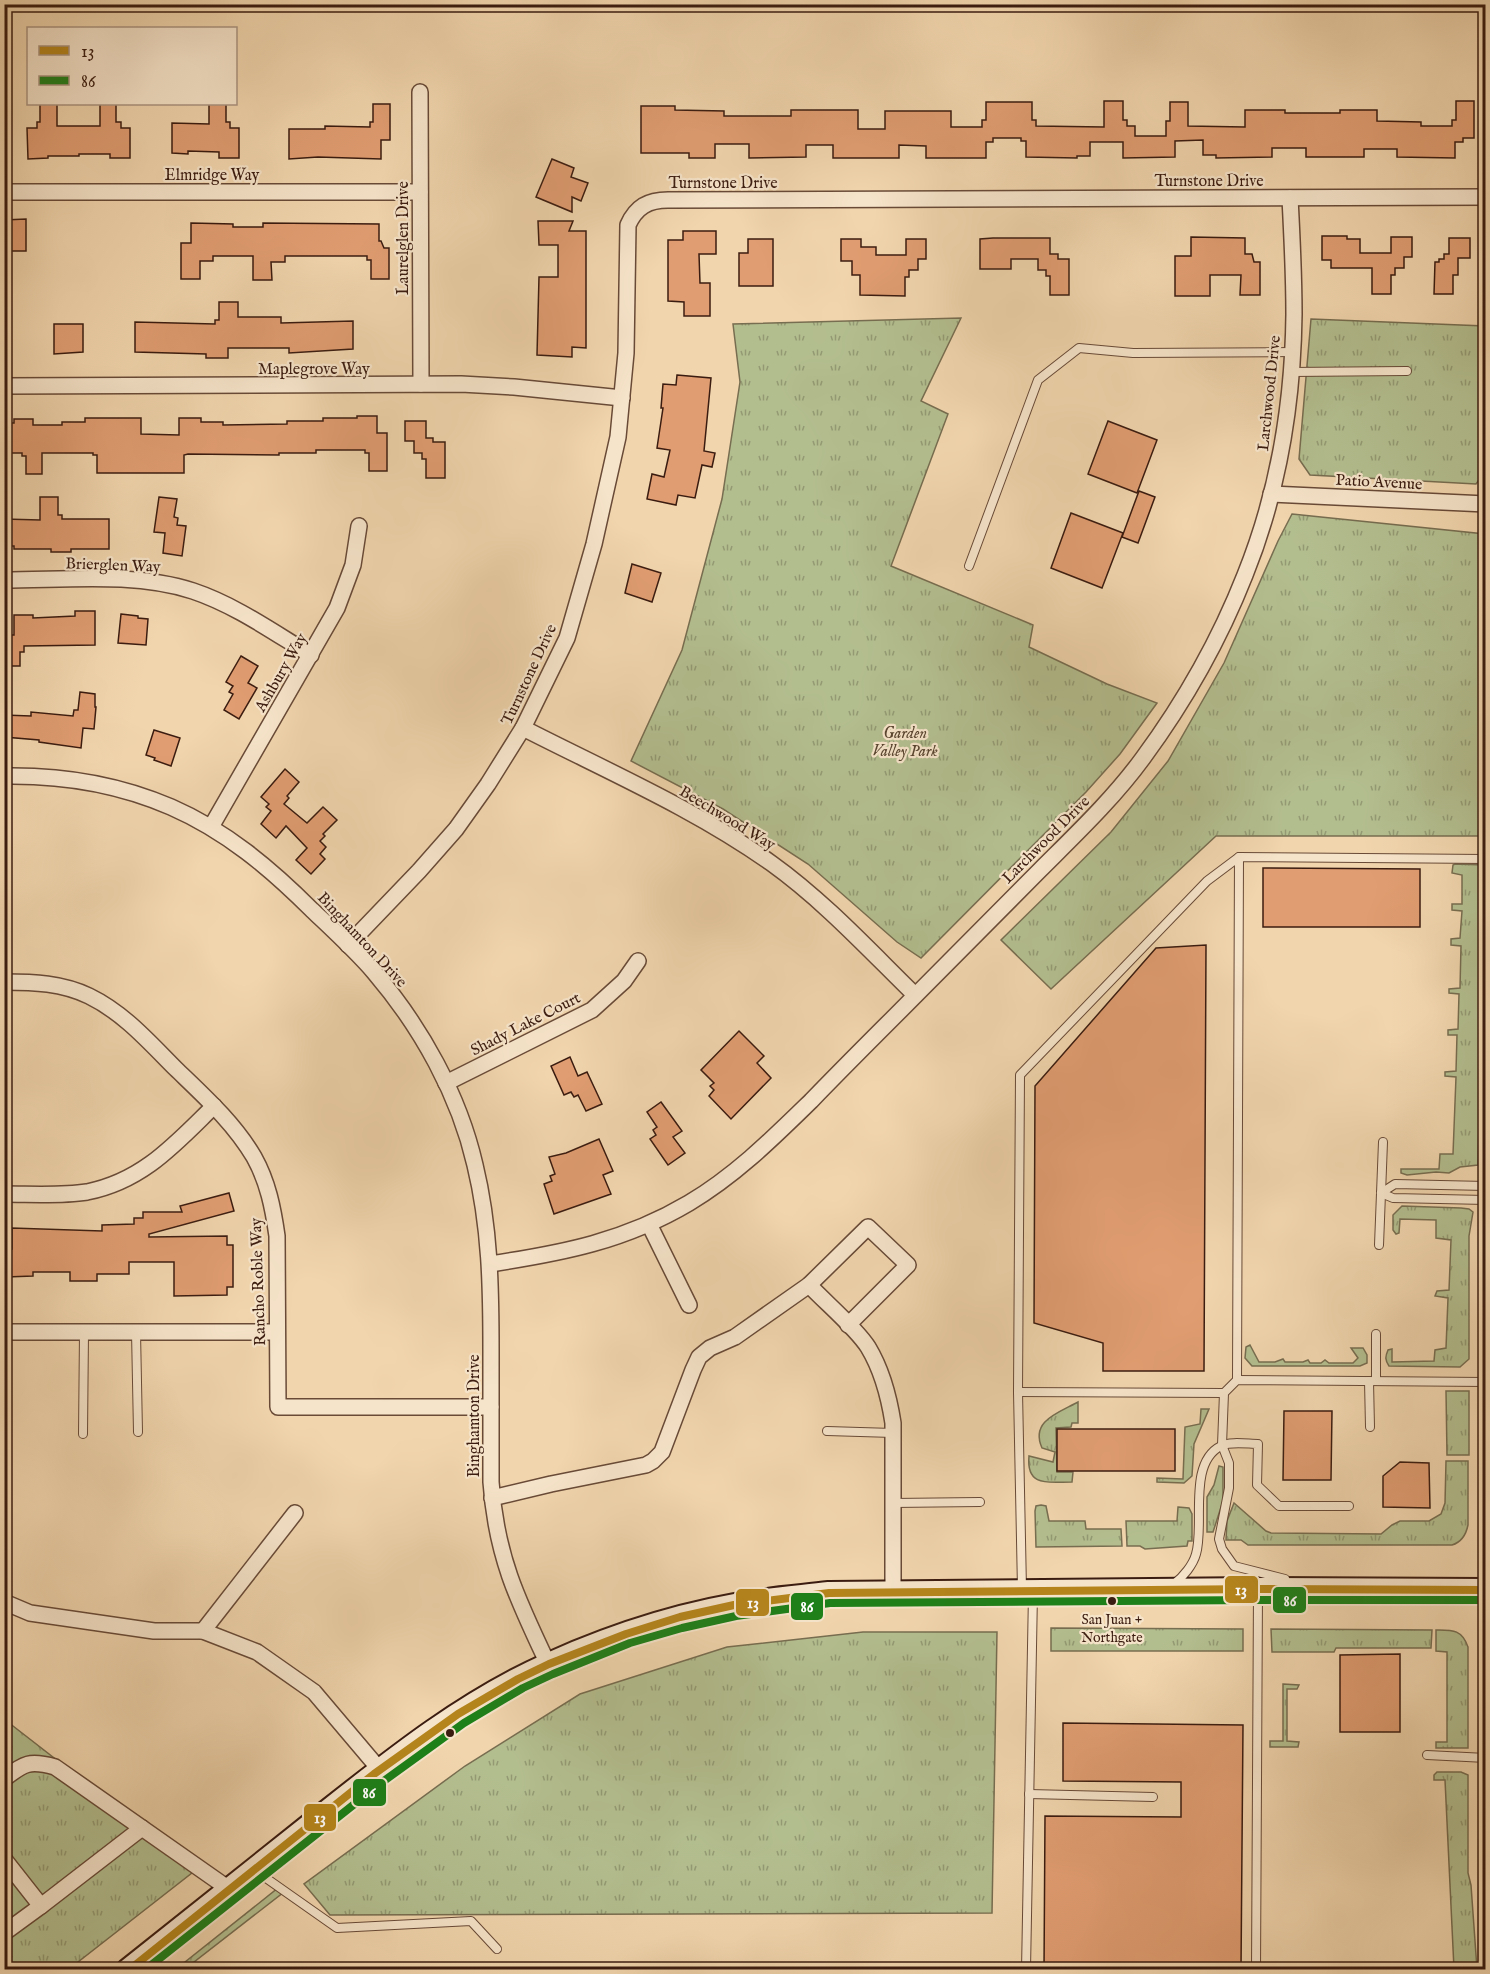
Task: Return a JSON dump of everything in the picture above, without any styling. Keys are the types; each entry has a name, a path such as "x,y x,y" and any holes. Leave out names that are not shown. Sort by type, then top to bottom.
{"main road":[{"path":"128,1970 380,1770 457,1714 504,1686 548,1664 641,1628 707,1611 761,1601 829,1593 1258,1589 1485,1590"}],"street":[{"name":"Laurelglen Drive","path":"420,92 421,384"},
{"name":"Elmridge Way","path":"4,192 420,192"},
{"name":"Turnstone Drive","path":"348,945 456,829 524,728 567,638 605,500 618,437 627,324 628,225 640,207 650,202 668,200 1485,197"},
{"name":"Larchwood Drive","path":"490,1264 564,1252 608,1240 649,1224 689,1203 750,1160 1100,809 1147,752 1178,709 1204,666 1250,564 1263,526 1285,427 1292,352 1294,313 1290,198"},
{"name":"Maplegrove Way","path":"4,386 421,384 514,387 622,398"},
{"name":"Patio Avenue","path":"1271,494 1485,504"},
{"name":"Ashbury Way","path":"211,826 337,608 348,580 356,550 359,526"},
{"name":"Brierglen Way","path":"4,580 136,580 172,585 228,606 311,655"},
{"name":"Beechwood Way","path":"524,728 739,841 774,865 823,905 915,996"},
{"name":"Binghamton Drive","path":"4,776 57,777 96,783 153,800 211,826 270,869 348,945 395,998 423,1040 446,1083 459,1115 475,1163 485,1212 490,1264 492,1498 500,1549 516,1598 548,1664"},
{"name":"Shady Lake Court","path":"446,1083 592,1010 624,981 638,961"},
{"name":"Rancho Roble Way","path":"4,982 50,984 63,987 88,996 111,1009 132,1025 214,1106 240,1136 255,1159 266,1183 277,1236 278,1407 491,1407"},
{"path":"4,1194 74,1193 111,1186 134,1176 156,1162 214,1106"},
{"path":"649,1224 689,1305"},
{"path":"492,1498 646,1465 653,1461 662,1452 699,1357 710,1348 735,1336 809,1285 868,1227 908,1265 848,1325"},
{"path":"809,1285 867,1346 877,1364 889,1400 892,1433 892,1592"},
{"path":"4,1332 277,1332"},
{"path":"203,1630 295,1513"},
{"path":"4,1602 30,1613 132,1628 154,1631 203,1630 257,1652 314,1692 380,1770"},
{"path":"4,1779 28,1763 55,1767 229,1889"},
{"path":"4,1933 142,1828"},
{"path":"4,1859 41,1906"}],"lane":[{"path":"969,566 1038,380 1079,348 1133,353 1292,352"},
{"path":"1290,372 1407,371"},
{"path":"1239,857 1237,1380 1224,1393 1222,1445 1229,1463 1229,1488 1220,1539 1222,1549 1234,1566 1272,1577 1337,1589"},
{"path":"1026,1970 1029,1794 1027,1591 1018,1392 1020,1075 1207,881 1239,857 1485,859"},
{"path":"1379,1245 1383,1142"},
{"path":"1381,1193 1395,1184 1485,1186"},
{"path":"1381,1193 1393,1198 1485,1200"},
{"path":"83,1434 84,1332"},
{"path":"136,1332 138,1432"},
{"path":"1370,1426 1376,1335"},
{"path":"1237,1380 1485,1382"},
{"path":"1018,1392 1224,1393"},
{"path":"826,1431 892,1433"},
{"path":"1167,1590 1181,1578 1196,1555 1198,1495 1202,1477 1209,1456 1222,1445 1258,1444 1257,1485 1279,1506 1349,1506"},
{"path":"892,1503 980,1502"},
{"path":"1256,1970 1258,1589"},
{"path":"1427,1755 1485,1758"},
{"path":"1029,1794 1153,1797"},
{"path":"254,1869 337,1928 471,1921 497,1949"}],"green space":[{"name":"Garden Valley Park","path":"961,318 921,401 948,414 891,566 1033,625 1029,647 1107,684 1157,703 1120,754 1086,792 921,958 897,942 808,864 723,809 631,761 682,650 722,499 740,382 733,324"},
{"path":"1311,319 1485,326 1484,473 1476,484 1310,475 1299,459"},
{"path":"1292,514 1485,534 1485,836 1216,836 1051,989 1001,940 1111,832 1168,761 1224,663"},
{"path":"1455,864 1485,865 1478,1165 1460,1167 1449,1173 1407,1175 1401,1173 1401,1169 1439,1169 1440,1154 1453,1154 1456,1077 1445,1076 1445,1072 1456,1071 1457,1035 1448,1035 1448,1030 1458,1029 1459,994 1449,993 1449,989 1460,988 1461,946 1451,945 1451,939 1460,938 1462,911 1452,910 1452,904 1462,904 1462,875 1452,873"},
{"path":"1402,1206 1461,1208 1473,1212 1469,1236 1469,1359 1460,1367 1389,1366 1387,1362 1388,1350 1392,1349 1392,1362 1434,1361 1435,1350 1446,1348 1448,1298 1435,1296 1437,1291 1449,1290 1451,1240 1436,1238 1436,1220 1400,1219 1399,1233 1396,1234 1393,1230 1393,1215"},
{"path":"1250,1345 1259,1362 1275,1362 1283,1359 1285,1362 1308,1360 1310,1363 1321,1363 1325,1360 1329,1363 1353,1363 1358,1358 1351,1348 1363,1348 1367,1355 1367,1363 1360,1366 1252,1366 1245,1358 1246,1347"},
{"path":"1446,1391 1469,1391 1469,1455 1447,1455"},
{"path":"1078,1402 1078,1423 1072,1423 1071,1427 1056,1428 1057,1472 1073,1472 1072,1482 1047,1482 1035,1478 1031,1474 1029,1456 1053,1462 1055,1452 1042,1448 1039,1439 1043,1424 1055,1414"},
{"path":"1201,1409 1209,1409 1194,1444 1192,1476 1184,1483 1157,1482 1157,1478 1183,1479 1185,1427 1200,1424"},
{"path":"1446,1461 1468,1461 1468,1525 1463,1538 1452,1545 1248,1545 1241,1540 1226,1540 1227,1521 1234,1503 1271,1533 1381,1534 1400,1521 1429,1521 1441,1514 1445,1503"},
{"path":"1219,1466 1223,1467 1223,1501 1213,1532 1207,1532 1207,1497 1214,1485"},
{"path":"1036,1506 1046,1506 1049,1521 1085,1521 1086,1529 1121,1529 1122,1546 1036,1547 1035,1511"},
{"path":"1178,1507 1189,1508 1192,1514 1192,1541 1188,1541 1187,1546 1145,1549 1140,1546 1127,1546 1126,1521 1177,1521"},
{"path":"1051,1628 1243,1629 1243,1651 1051,1651"},
{"path":"1271,1629 1432,1630 1431,1648 1336,1648 1334,1652 1272,1652"},
{"path":"1436,1630 1456,1632 1463,1637 1468,1647 1468,1748 1436,1748 1436,1742 1447,1742 1447,1652 1436,1651"},
{"path":"863,1632 997,1632 992,1913 330,1915 304,1884 465,1766 580,1694 727,1647"},
{"path":"1283,1684 1299,1685 1297,1689 1287,1689 1287,1741 1299,1742 1298,1747 1270,1747 1270,1741 1283,1741"},
{"path":"4,1719 197,1869 69,1969 5,1969"},
{"path":"1437,1772 1461,1772 1468,1775 1468,1873 1471,1885 1477,1969 1454,1969 1445,1780 1434,1780"},
{"path":"278,1888 284,1892 185,1969 175,1970"}],"building":[{"path":"1104,101 1123,101 1123,120 1127,120 1127,126 1135,126 1135,136 1166,136 1166,121 1170,121 1170,102 1188,102 1188,126 1245,127 1245,110 1340,113 1340,110 1377,110 1377,121 1421,122 1421,126 1452,126 1452,120 1456,120 1456,101 1474,101 1474,138 1463,138 1463,142 1455,142 1455,158 1397,157 1397,149 1364,149 1364,157 1306,157 1306,148 1272,148 1272,157 1216,158 1216,155 1203,155 1203,140 1175,141 1175,157 1123,158 1123,142 1090,142 1090,156 1026,157 1026,141 1021,141 1021,138 993,138 993,142 986,142 986,158 926,158 926,146 899,145 899,158 833,158 833,145 806,145 806,157 749,158 749,144 715,144 715,158 689,158 689,153 641,153 641,106 675,106 675,110 724,111 724,116 791,116 791,110 858,110 858,129 885,129 885,111 951,111 951,127 982,127 982,120 986,120 986,102 1032,102 1032,120 1036,120 1036,126 1104,127"},
{"path":"373,104 390,104 390,140 381,140 381,159 318,157 289,159 289,129 325,129 325,126 370,127 370,122 373,122"},
{"path":"40,105 57,105 57,126 100,126 100,105 116,105 116,122 121,122 121,128 130,128 130,158 110,158 110,154 79,154 79,156 48,156 48,158 28,159 27,128 37,128 37,122 40,122"},
{"path":"209,105 226,105 226,122 230,122 230,128 239,128 239,158 219,158 219,152 172,153 172,123 209,124"},
{"path":"552,159 574,168 571,177 588,183 581,201 572,197 572,212 536,197"},
{"path":"26,219 26,251 4,251 4,220"},
{"path":"538,221 573,221 569,231 586,231 586,348 572,347 572,357 537,355 539,277 558,277 558,245 539,245"},
{"path":"191,223 233,224 233,227 263,227 263,223 379,224 379,241 384,248 389,248 389,279 371,279 371,260 367,260 367,256 285,256 285,262 271,262 272,280 253,280 253,256 213,256 213,261 200,261 200,279 181,279 181,243 191,243"},
{"path":"683,231 716,231 716,254 699,254 700,283 710,283 710,316 684,316 684,302 668,301 668,240 683,240"},
{"path":"1322,236 1347,236 1347,239 1360,239 1360,253 1391,253 1391,237 1412,237 1412,257 1404,257 1404,268 1395,268 1395,275 1391,275 1391,294 1372,294 1372,268 1331,268 1331,260 1322,260"},
{"path":"1191,237 1245,238 1245,254 1252,254 1254,262 1260,262 1260,295 1240,295 1241,275 1210,275 1210,296 1175,296 1175,256 1191,256"},
{"path":"1050,238 1050,254 1058,254 1058,259 1069,259 1069,295 1050,295 1050,276 1046,276 1046,270 1038,270 1038,259 1011,259 1011,269 980,269 980,239"},
{"path":"1449,238 1470,238 1470,258 1458,258 1458,275 1453,275 1453,294 1434,294 1435,262 1444,259 1444,254 1449,254"},
{"path":"748,239 773,239 773,286 739,286 739,253 748,253"},
{"path":"841,239 861,239 861,247 876,247 876,255 906,255 906,239 926,239 926,259 918,259 918,270 909,270 909,277 905,277 905,296 860,295 860,275 852,275 852,261 841,261"},
{"path":"219,302 238,302 238,317 281,317 281,323 353,321 353,349 289,353 289,348 228,348 228,358 206,358 206,354 135,352 135,322 215,324 215,320 219,320"},
{"path":"54,324 83,324 83,352 54,354"},
{"path":"677,375 711,378 704,451 715,453 712,467 702,465 695,498 678,495 676,505 647,499 652,474 664,477 670,450 657,448 663,408 661,408 663,384 676,385"},
{"path":"357,416 377,416 377,433 387,433 387,471 369,471 369,453 365,453 365,450 316,450 316,453 279,453 279,455 188,454 184,455 184,473 97,473 97,455 93,453 42,453 42,474 26,474 26,456 22,456 22,453 4,453 4,423 14,423 14,419 33,419 33,425 62,425 62,422 85,422 85,418 141,418 141,434 179,435 179,418 201,418 201,422 223,422 223,425 287,424 287,421 323,421 323,418 357,418"},
{"path":"405,421 426,421 426,438 433,438 433,442 445,442 445,478 426,478 426,459 422,459 422,453 414,453 414,441 405,441"},
{"path":"1108,421 1157,440 1137,493 1088,474"},
{"path":"1139,491 1155,497 1138,543 1122,537"},
{"path":"40,497 58,497 58,515 62,515 62,519 109,519 109,549 71,549 71,552 51,552 51,549 14,549 14,546 4,546 4,519 40,520"},
{"path":"159,497 177,499 174,517 178,518 177,525 186,526 182,556 163,553 165,533 154,532"},
{"path":"1071,513 1123,533 1102,588 1051,568"},
{"path":"632,564 661,573 652,602 625,593"},
{"path":"75,611 95,611 95,645 24,646 24,652 20,652 20,666 4,666 4,635 14,635 14,615 33,615 33,618 75,616"},
{"path":"121,614 148,619 146,645 118,643"},
{"path":"241,656 258,666 248,683 257,688 239,719 224,710 233,694 229,692 233,686 226,682"},
{"path":"80,692 95,694 96,707 94,729 83,728 81,748 39,742 39,740 4,737 4,715 31,716 31,712 73,716 74,710 78,710"},
{"path":"154,730 180,738 171,766 146,755"},
{"path":"285,769 299,782 287,796 289,798 284,804 307,823 323,807 337,820 323,834 325,836 320,841 326,847 320,854 325,859 311,874 296,860 307,848 286,826 276,838 261,824 271,811 266,807 269,804 261,797"},
{"path":"1263,868 1420,869 1420,927 1263,927"},
{"path":"1206,945 1204,1371 1103,1371 1103,1343 1034,1323 1035,1086 1156,948"},
{"path":"739,1031 764,1056 757,1063 771,1078 731,1119 709,1096 714,1090 710,1086 714,1083 701,1070"},
{"path":"570,1057 578,1076 587,1072 602,1104 586,1111 578,1095 574,1097 571,1092 564,1095 551,1066"},
{"path":"661,1102 682,1131 673,1137 685,1153 668,1165 650,1139 656,1135 653,1130 657,1127 647,1112"},
{"path":"599,1139 613,1171 603,1175 611,1194 554,1214 544,1184 552,1181 550,1176 555,1174 549,1157 566,1153"},
{"path":"229,1193 234,1211 149,1234 149,1237 227,1236 227,1245 233,1245 233,1287 227,1287 227,1295 174,1296 174,1262 129,1262 129,1274 97,1274 97,1281 70,1281 70,1272 33,1272 33,1276 6,1277 6,1249 12,1249 12,1228 102,1231 102,1225 134,1224 134,1218 143,1218 143,1212 182,1212 180,1206"},
{"path":"1284,1411 1332,1411 1331,1480 1283,1480"},
{"path":"1057,1429 1175,1429 1175,1471 1057,1471"},
{"path":"1400,1462 1429,1463 1430,1508 1383,1507 1383,1476"},
{"path":"1400,1654 1400,1732 1340,1732 1340,1655"},
{"path":"1063,1723 1243,1725 1241,1970 1044,1970 1045,1816 1181,1817 1181,1782 1063,1781"}],"transit line":[{"name":"13","path":"129,1970 374,1774 458,1714 549,1664 626,1634 680,1617 734,1605 829,1593 1258,1589 1486,1590"},
{"name":"86","path":"145,1970 381,1783 464,1723 523,1688 553,1674 630,1643 682,1628 736,1616 830,1603 1486,1600"}],"place":[{"name":"San Juan + Northgate","path":"1112,1601"}]}
